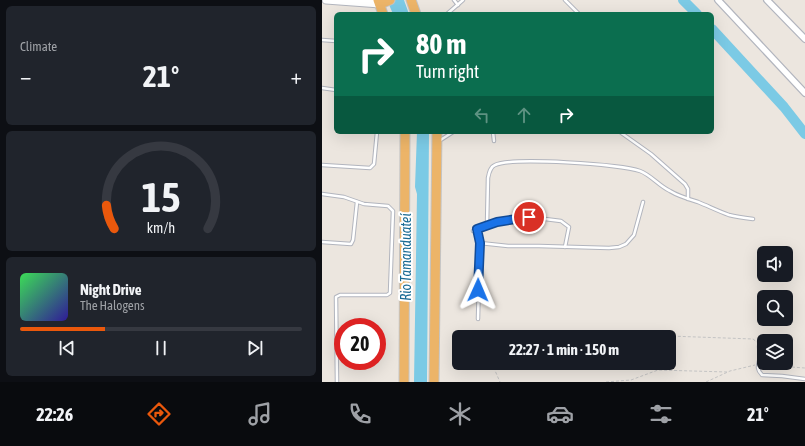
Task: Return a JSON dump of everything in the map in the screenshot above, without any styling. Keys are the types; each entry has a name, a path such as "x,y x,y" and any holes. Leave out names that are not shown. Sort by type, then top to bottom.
{"highway":[{"path":"412,0 415,12"},
{"path":"383,12 384,2"},
{"path":"404,134 404,382"},
{"path":"434,382 437,134"}],"main road":[{"path":"326,0 384,2"}],"street":[{"path":"718,0 805,93"},
{"path":"767,0 805,39"}],"lane":[{"path":"454,0 458,5"},
{"path":"449,12 463,0"},
{"path":"565,0 577,12"},
{"path":"322,40 334,41"},
{"path":"322,88 334,90"},
{"path":"322,165 370,168 374,164 377,134"},
{"path":"437,142 451,134"},
{"path":"493,134 494,141"},
{"path":"623,134 651,154 685,184 688,189 688,199"},
{"path":"487,225 488,178 492,166 514,162 603,165 629,168 645,173 670,192 729,214 753,219"},
{"path":"322,194 344,197 364,204 388,206 393,211 390,293 386,295 340,295 336,297 337,382"},
{"path":"322,242 351,244 353,240 357,202"},
{"path":"480,243 508,246 609,248 626,244 634,235 642,202"},
{"path":"473,231 487,225 510,219 529,217 561,221 569,227 565,247"},
{"path":"477,229 480,243 478,319"},
{"path":"758,370 762,375 782,376 805,380"}],"path":[{"path":"676,336 753,339 757,342"},
{"path":"706,382 727,372 757,365"},
{"path":"793,367 805,368"},
{"path":"495,370 500,382"},
{"path":"606,382 631,380 658,370 727,372"}],"water":[{"path":"387,0 404,0 408,12 392,12"},
{"path":"417,134 429,134 427,382 414,382 417,194 415,187"}],"waterway":[{"path":"683,0 695,12"},
{"path":"714,31 784,107 805,134"}],"route":[{"path":"478,290 480,243 477,229 497,222 529,217"}],"water label":[{"name":"Rio Tamanduateí","path":"406,257"}]}
